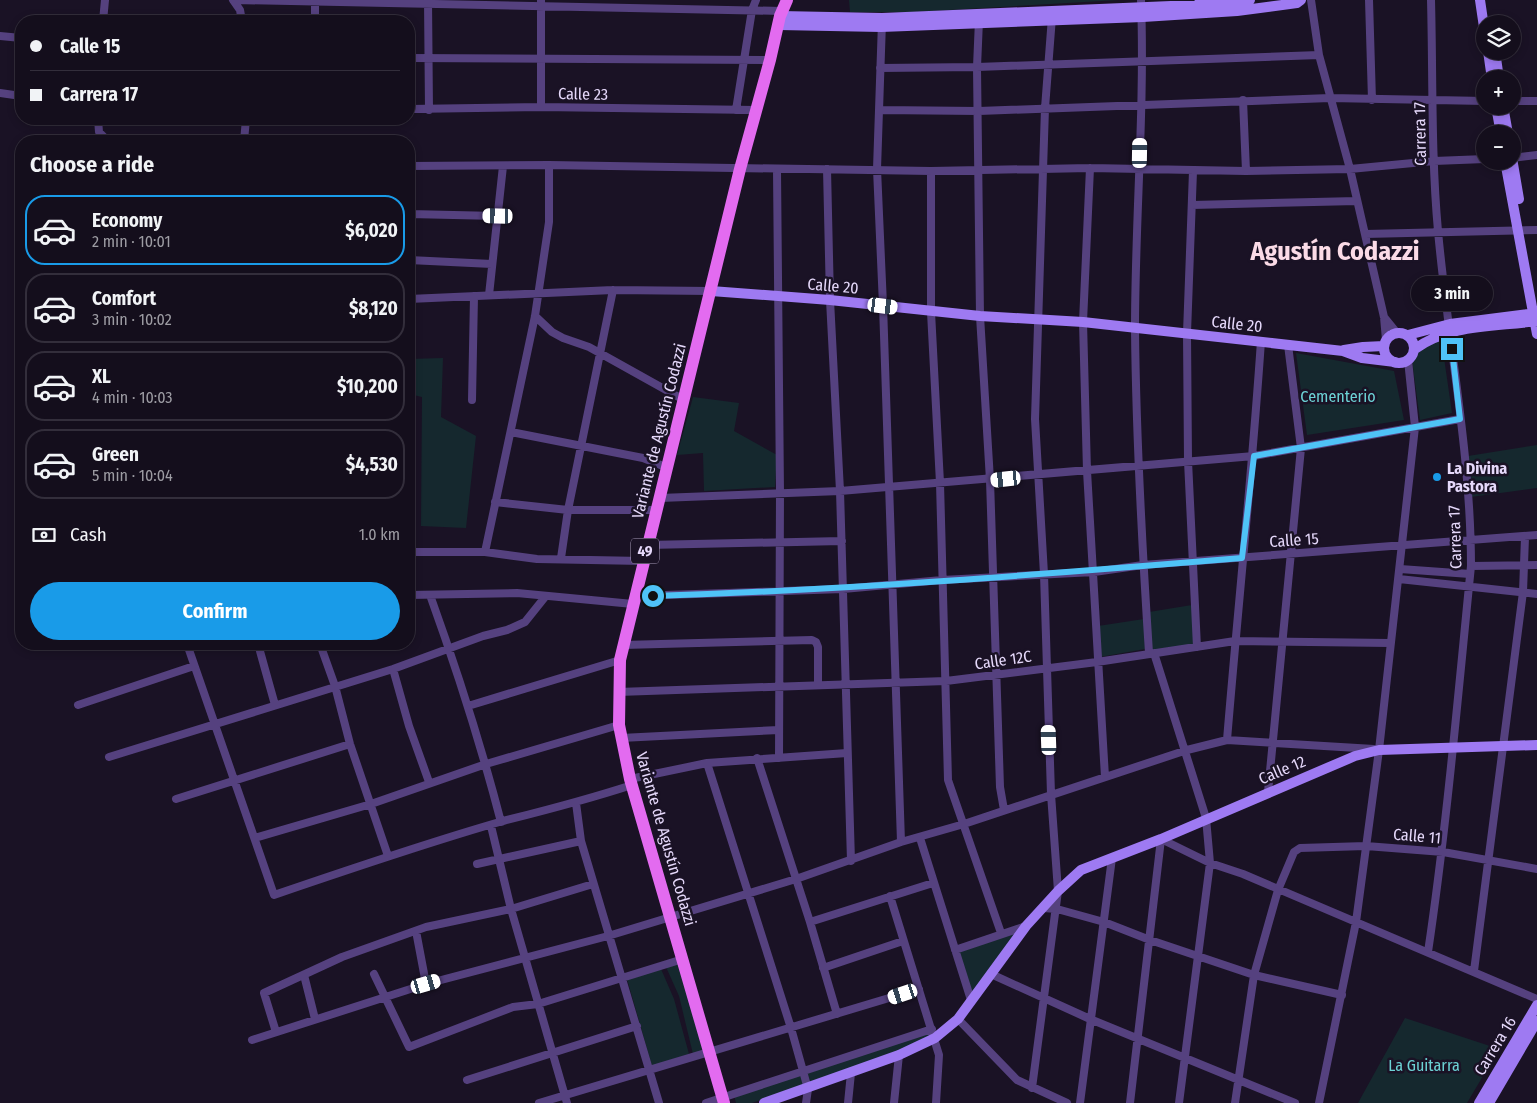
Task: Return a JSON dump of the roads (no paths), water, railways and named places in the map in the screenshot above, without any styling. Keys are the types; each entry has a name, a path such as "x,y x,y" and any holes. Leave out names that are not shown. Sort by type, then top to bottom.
{"main road":[{"name":"Variante de Agustín Codazzi","path":"723,1100 631,782 619,726 618,692 620,660 643,561 668,468 740,169 782,13"}],"street":[{"path":"104,15 106,0"},
{"path":"234,0 541,3 752,10 882,23 1052,15 1195,2 1250,0"},
{"path":"234,0 241,15"},
{"path":"736,110 752,10 756,0"},
{"path":"1142,8 1237,11 1301,0"},
{"path":"1311,0 1319,55 1350,169 1384,316 1385,353 1395,362 1408,360"},
{"path":"1369,0 1372,100"},
{"name":"Carrera 17","path":"1428,952 1443,852 1471,570 1471,541 1460,419 1438,231 1434,161 1431,0"},
{"path":"1480,0 1482,15"},
{"path":"1487,0 1489,15"},
{"path":"315,1 315,15"},
{"path":"428,2 429,110"},
{"path":"541,3 541,107"},
{"path":"1142,8 1135,328 1138,466 1144,565 1152,653 1187,750 1206,818 1210,863 1180,1103"},
{"path":"1032,1088 1058,891 1050,794 1044,574 1035,419 1045,108 1052,15"},
{"path":"980,18 977,67 980,316 990,480 1000,787 1004,810"},
{"path":"882,23 880,110 876,169 883,306 901,842"},
{"path":"0,36 15,37"},
{"path":"880,68 977,67 1319,55"},
{"path":"415,58 542,57 770,60"},
{"path":"0,93 15,95"},
{"path":"880,110 979,111 1330,98 1476,101"},
{"path":"1243,100 1246,171"},
{"path":"1521,101 1537,101"},
{"name":"Calle 23","path":"415,109 541,107 756,110"},
{"path":"1521,157 1537,155"},
{"path":"415,166 549,165 931,171 1090,168 1246,171 1350,169 1434,161 1476,159"},
{"path":"485,552 535,316 549,222 549,165"},
{"path":"489,295 503,166"},
{"path":"1090,168 1083,322 1087,471 1105,777"},
{"path":"827,169 830,300 842,541 847,685 847,753 852,861"},
{"path":"777,170 780,492 779,758"},
{"path":"1507,170 1537,301"},
{"path":"1514,170 1537,334"},
{"path":"931,171 931,312 940,483 948,780 1002,933"},
{"path":"1193,171 1187,333 1188,461 1197,648"},
{"path":"1192,205 1357,201"},
{"path":"415,214 498,216"},
{"path":"1365,234 1537,230"},
{"path":"415,260 492,264"},
{"path":"561,558 568,510 613,290"},
{"name":"Calle 20","path":"415,299 613,290 711,291 830,300 931,312 1083,322 1343,351 1362,358 1395,362"},
{"path":"472,400 474,296"},
{"path":"535,316 552,332 599,353 684,400"},
{"path":"1384,316 1397,333 1408,335 1536,317"},
{"path":"1319,1103 1356,922 1379,750 1415,427 1408,360 1415,349 1450,328"},
{"path":"1385,343 1397,333"},
{"path":"1408,335 1413,341 1415,349"},
{"path":"1227,740 1242,558 1254,456 1261,341"},
{"name":"Calle 20","path":"1343,351 1385,343"},
{"path":"1268,792 1301,448 1288,345"},
{"path":"495,502 568,510 658,504 780,492 840,492 1038,476 1254,456 1460,419"},
{"path":"511,432 643,458 668,468"},
{"name":"Calle 15","path":"415,595 517,594 545,597 634,600 843,589 942,580 1094,572 1144,565 1537,535"},
{"path":"1474,971 1523,592 1525,537"},
{"path":"647,545 842,541"},
{"path":"415,552 485,552 538,558 643,561"},
{"path":"1400,569 1471,570 1537,565"},
{"path":"1399,580 1537,594"},
{"path":"430,595 468,706 501,822"},
{"path":"109,757 393,669 526,622 545,597"},
{"path":"623,645 780,640 816,642 818,684"},
{"name":"Calle 12C","path":"618,692 946,681 996,676 1235,641 1284,640 1390,643"},
{"path":"189,650 274,895 388,856 501,822 576,804 631,782 707,763 847,753"},
{"path":"260,650 275,705"},
{"path":"322,650 335,686 350,744 372,804 388,856"},
{"path":"468,706 620,660"},
{"path":"78,706 194,666"},
{"path":"393,669 409,726 429,782"},
{"path":"255,838 372,804 429,782 486,764 619,726"},
{"path":"621,738 779,730"},
{"path":"252,1040 426,984 524,956 608,936 796,879 852,861 901,842 964,824 1187,750 1227,740 1379,750"},
{"path":"176,799 350,744"},
{"name":"Calle 12","path":"764,1103 899,1055 958,1019 1026,926 1058,891 1081,870 1161,839 1206,818 1355,756 1379,750 1537,745"},
{"path":"757,758 838,1014"},
{"path":"707,763 791,1028 808,1088 806,1103"},
{"path":"576,804 581,841 608,936 638,1026 659,1103"},
{"path":"491,826 524,956 566,1099"},
{"path":"920,838 971,1000"},
{"path":"1130,1103 1161,839 1210,863 1474,971 1537,999"},
{"path":"477,864 581,841"},
{"name":"Calle 11","path":"1278,890 1294,852 1300,848 1366,846 1443,852 1537,869"},
{"path":"1080,1103 1112,858"},
{"path":"810,922 933,883"},
{"path":"276,1032 264,993 342,958 416,931 511,908 593,884"},
{"path":"1234,1103 1254,975 1278,890"},
{"path":"890,896 939,1055 936,1103"},
{"path":"1044,908 1057,909 1104,922 1150,940 1254,975 1342,995"},
{"path":"955,950 1026,926"},
{"path":"416,931 426,984"},
{"path":"823,968 904,941"},
{"path":"374,974 409,1047 512,1007 538,1004 683,959"},
{"path":"991,974 1090,1019 1295,1103"},
{"path":"304,975 315,1019"},
{"path":"539,1103 566,1099 649,1069 919,989"},
{"name":"Carrera 16","path":"1479,1103 1537,1005"},
{"path":"958,1019 1017,1080 1067,1103"},
{"name":"Carrera 16","path":"1489,1103 1537,1021"},
{"path":"467,1080 638,1026"},
{"path":"706,1103 723,1100 803,1072 933,1033"},
{"path":"894,1103 899,1055"},
{"path":"848,1103 851,1073"}],"place":[{"name":"La Divina Pastora","path":"1437,477"}],"district":[{"name":"Agustín Codazzi","path":"1335,251"}],"park label":[{"name":"Cementerio","path":"1338,396"},
{"name":"La Guitarra","path":"1424,1065"}]}
